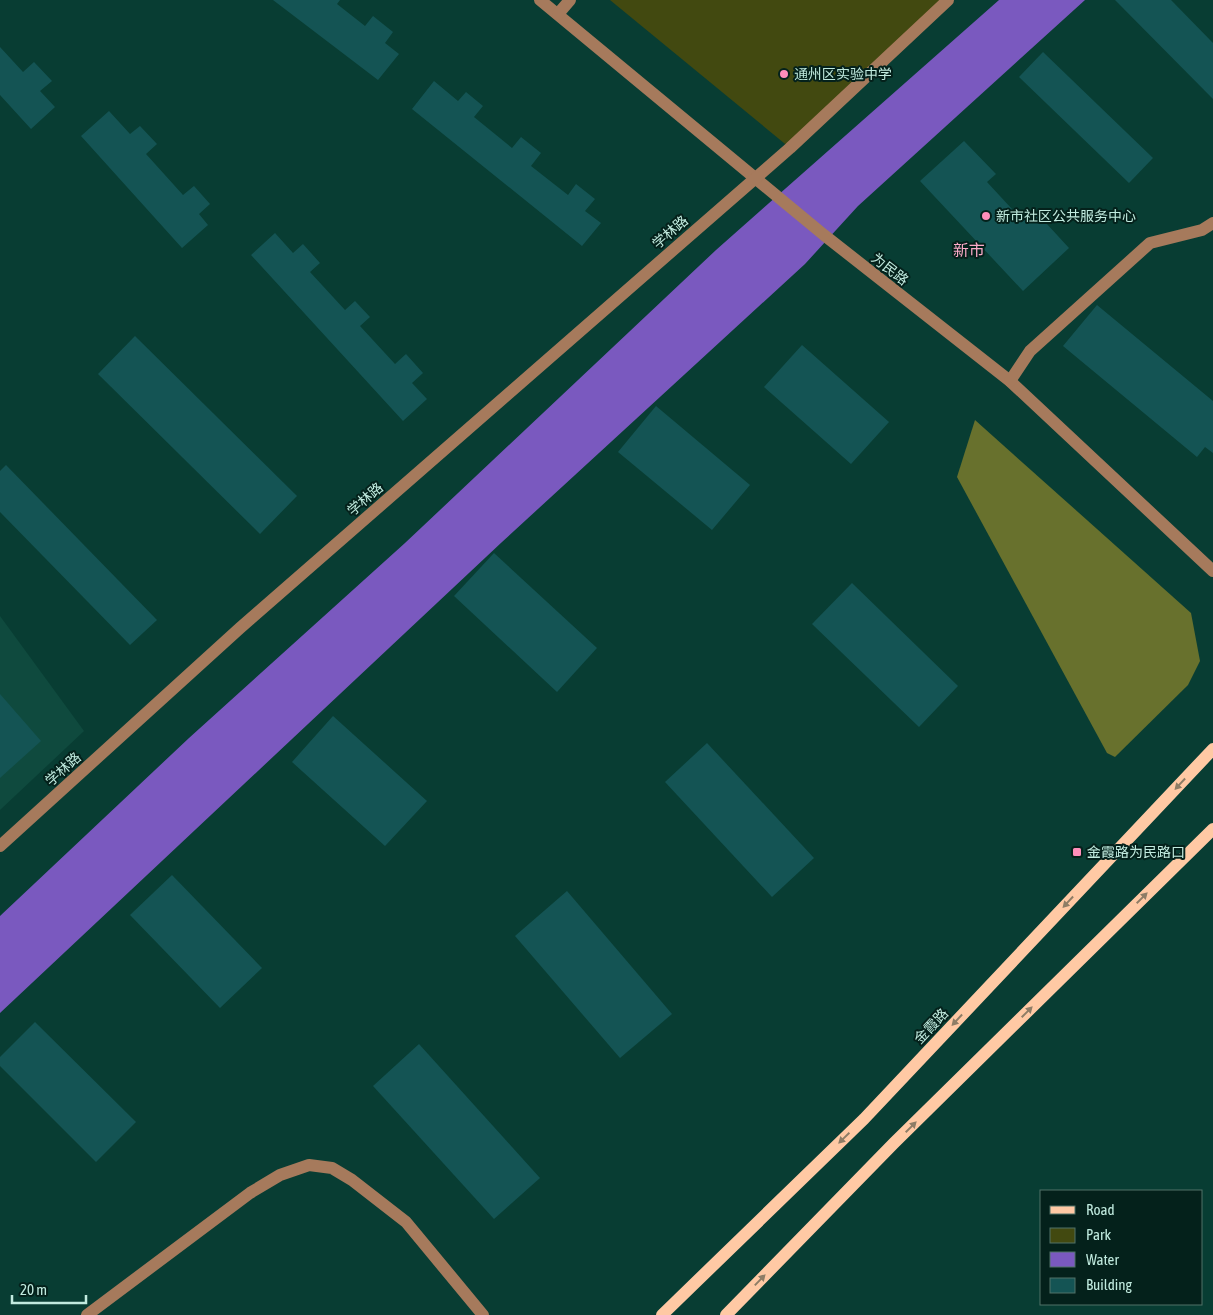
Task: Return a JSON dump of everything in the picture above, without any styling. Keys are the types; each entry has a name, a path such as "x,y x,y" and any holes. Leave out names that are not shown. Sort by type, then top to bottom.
{"main road":[{"name":"金霞路","path":"662,1315 864,1119 1213,748"},
{"path":"726,1315 894,1143 1213,829"}],"street":[{"name":"为民路","path":"540,0 754,179 1010,381 1213,572"},
{"path":"558,14 570,0"},
{"name":"学林路","path":"0,846 240,628 754,179 948,0"},
{"path":"1010,381 1030,351 1150,243 1202,230 1213,223"},
{"path":"87,1315 250,1193 280,1175 309,1166 332,1168 352,1180 406,1222 483,1315"}],"shaded area":[{"path":"0,616 84,731 0,810"}],"green space":[{"name":"通州区实验中学","path":"610,0 948,0 790,148"},
{"path":"975,420 1191,613 1200,661 1188,685 1115,757 1107,753 957,477"}],"water":[{"path":"999,0 1085,0 858,206 805,264 502,542 0,1013 0,916 189,738 405,543 716,250"}],"building":[{"path":"273,0 340,0 337,4 365,26 373,16 393,32 385,43 399,54 378,80"},
{"path":"1115,0 1171,0 1213,43 1213,99"},
{"path":"0,47 23,72 34,62 52,81 40,91 55,107 31,129 0,95"},
{"path":"1043,52 1153,158 1129,183 1019,77"},
{"path":"434,81 458,101 466,92 483,106 474,117 512,148 521,137 541,153 531,166 568,195 576,184 595,199 585,211 601,223 582,246 412,109"},
{"path":"109,111 130,134 140,126 157,144 146,154 183,195 194,186 210,204 199,214 208,225 182,248 81,136"},
{"name":"新市社区公共服务中心","path":"964,141 996,174 987,182 1023,221 1035,211 1069,248 1023,291 920,181"},
{"path":"275,233 293,253 303,244 320,263 310,272 345,310 355,301 370,317 360,326 395,364 406,354 423,373 412,383 427,399 403,421 251,255"},
{"path":"1097,305 1213,401 1213,453 1205,447 1197,457 1063,346"},
{"path":"135,336 297,496 260,534 98,374"},
{"path":"802,345 889,422 851,464 764,387"},
{"path":"656,406 750,485 712,530 618,452"},
{"path":"6,465 157,620 130,645 0,512 0,471"},
{"path":"494,553 597,648 557,692 454,596"},
{"path":"852,583 958,686 919,727 812,624"},
{"path":"0,694 41,741 0,778"},
{"path":"333,716 427,801 385,846 292,762"},
{"path":"707,743 814,858 772,897 665,782"},
{"path":"172,875 262,968 220,1008 130,915"},
{"path":"567,891 672,1014 620,1058 515,936"},
{"path":"35,1022 136,1122 96,1162 0,1066 0,1057"},
{"path":"419,1044 540,1178 494,1219 373,1086"}],"place":[{"name":"通州区实验中学","path":"784,74"},
{"name":"新市社区公共服务中心","path":"986,216"},
{"name":"金霞路为民路口","path":"1077,852"}],"district":[{"name":"新市","path":"969,250"}]}
